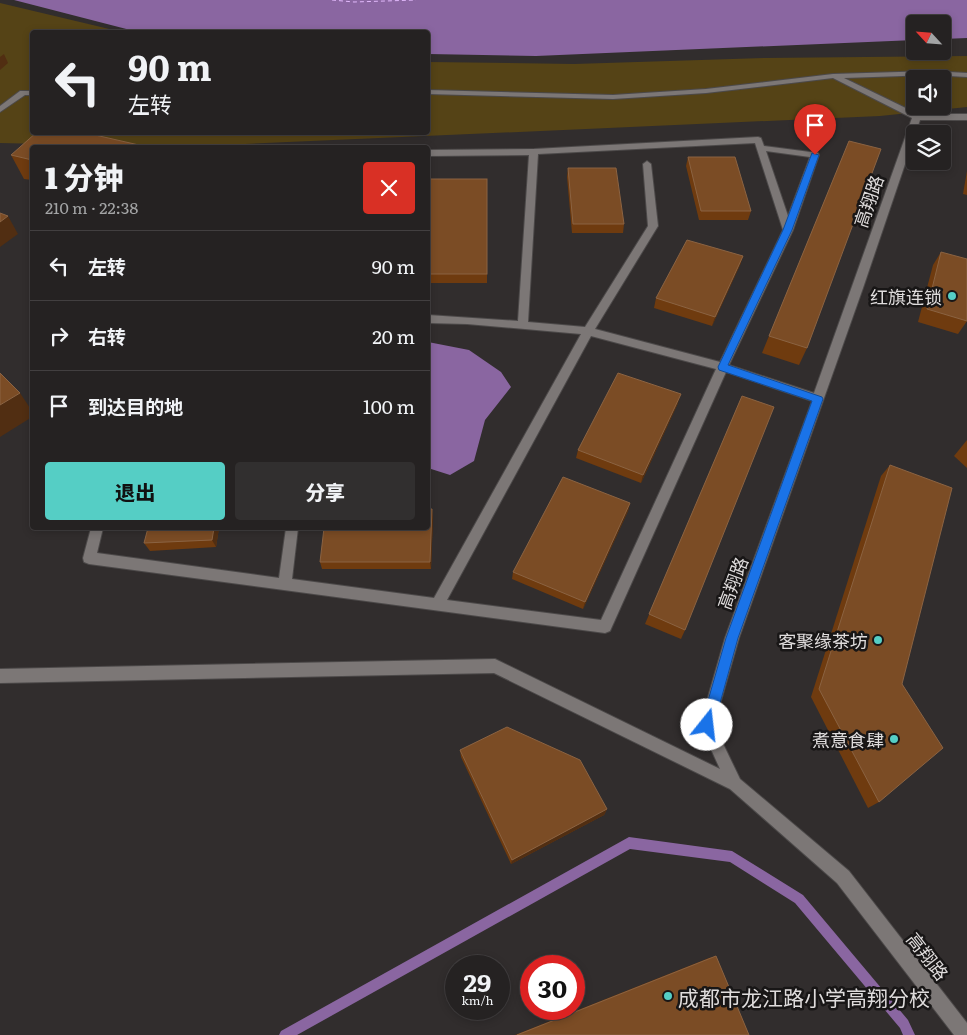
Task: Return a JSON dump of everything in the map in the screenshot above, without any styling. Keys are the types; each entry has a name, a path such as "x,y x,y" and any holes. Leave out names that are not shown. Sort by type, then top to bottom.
{"street":[{"path":"430,92 613,97 706,91 833,76 932,73 967,75"},
{"path":"833,76 917,118 967,117"},
{"path":"0,110 23,93 30,94"},
{"name":"高翔路","path":"917,118 732,638 707,725 735,784 842,877 965,1035"},
{"path":"430,153 534,152 758,140 788,230"},
{"path":"96,530 89,558 605,627 723,367 788,230 815,155 761,148"},
{"path":"523,326 534,152"},
{"path":"438,604 588,331 653,226 647,164"},
{"path":"430,319 588,331 723,367 818,399"},
{"path":"285,583 292,530"},
{"path":"0,676 495,666 735,784"}],"shaded area":[{"path":"14,0 967,0 967,38 951,39 951,15 906,15 906,40 536,56 430,54 430,30 130,30"},
{"path":"0,3 114,30 30,30 30,135 430,135 430,62 574,64 764,58 906,57 906,60 951,60 951,56 967,56 967,107 951,109 951,70 906,70 906,113 222,145 0,143"},
{"path":"430,342 469,350 501,372 511,387 485,420 474,461 450,475 430,469"}],"building":[{"path":"34,135 95,135 139,145 30,145 30,160 11,155"},
{"path":"849,141 881,149 807,348 769,336"},
{"path":"688,157 735,157 751,211 701,211"},
{"path":"568,168 616,168 624,224 573,224"},
{"path":"430,179 487,179 487,274 430,274"},
{"path":"0,213 8,216 0,222"},
{"path":"687,240 743,256 715,317 656,298"},
{"path":"941,252 967,259 967,321 927,309"},
{"path":"0,373 20,393 0,405"},
{"path":"618,373 681,394 643,475 578,450"},
{"path":"742,396 774,407 685,630 649,614"},
{"path":"890,465 952,488 902,684 943,748 879,802 819,689"},
{"path":"563,477 630,503 585,602 513,572"},
{"path":"430,509 432,509 430,562 320,562 324,530 430,530"},
{"path":"147,530 214,530 212,540 144,543"},
{"path":"507,727 580,760 607,809 512,860 460,750"},
{"name":"成都市龙江路小学高翔分校","path":"716,956 749,1035 517,1035 555,1020 585,1020 585,1008"}],"waterway":[{"path":"285,1035 629,843 732,857 799,899 904,1024 909,1035"}],"ferry route":[{"path":"332,0 354,2 416,0"}],"place":[{"name":"红旗连锁","path":"952,296"},
{"name":"客聚缘茶坊","path":"878,640"},
{"name":"煮意食肆","path":"894,739"},
{"name":"成都市龙江路小学高翔分校","path":"668,996"}],"route":[{"path":"707,725 732,638 818,399 723,367 788,230 815,155"}]}
